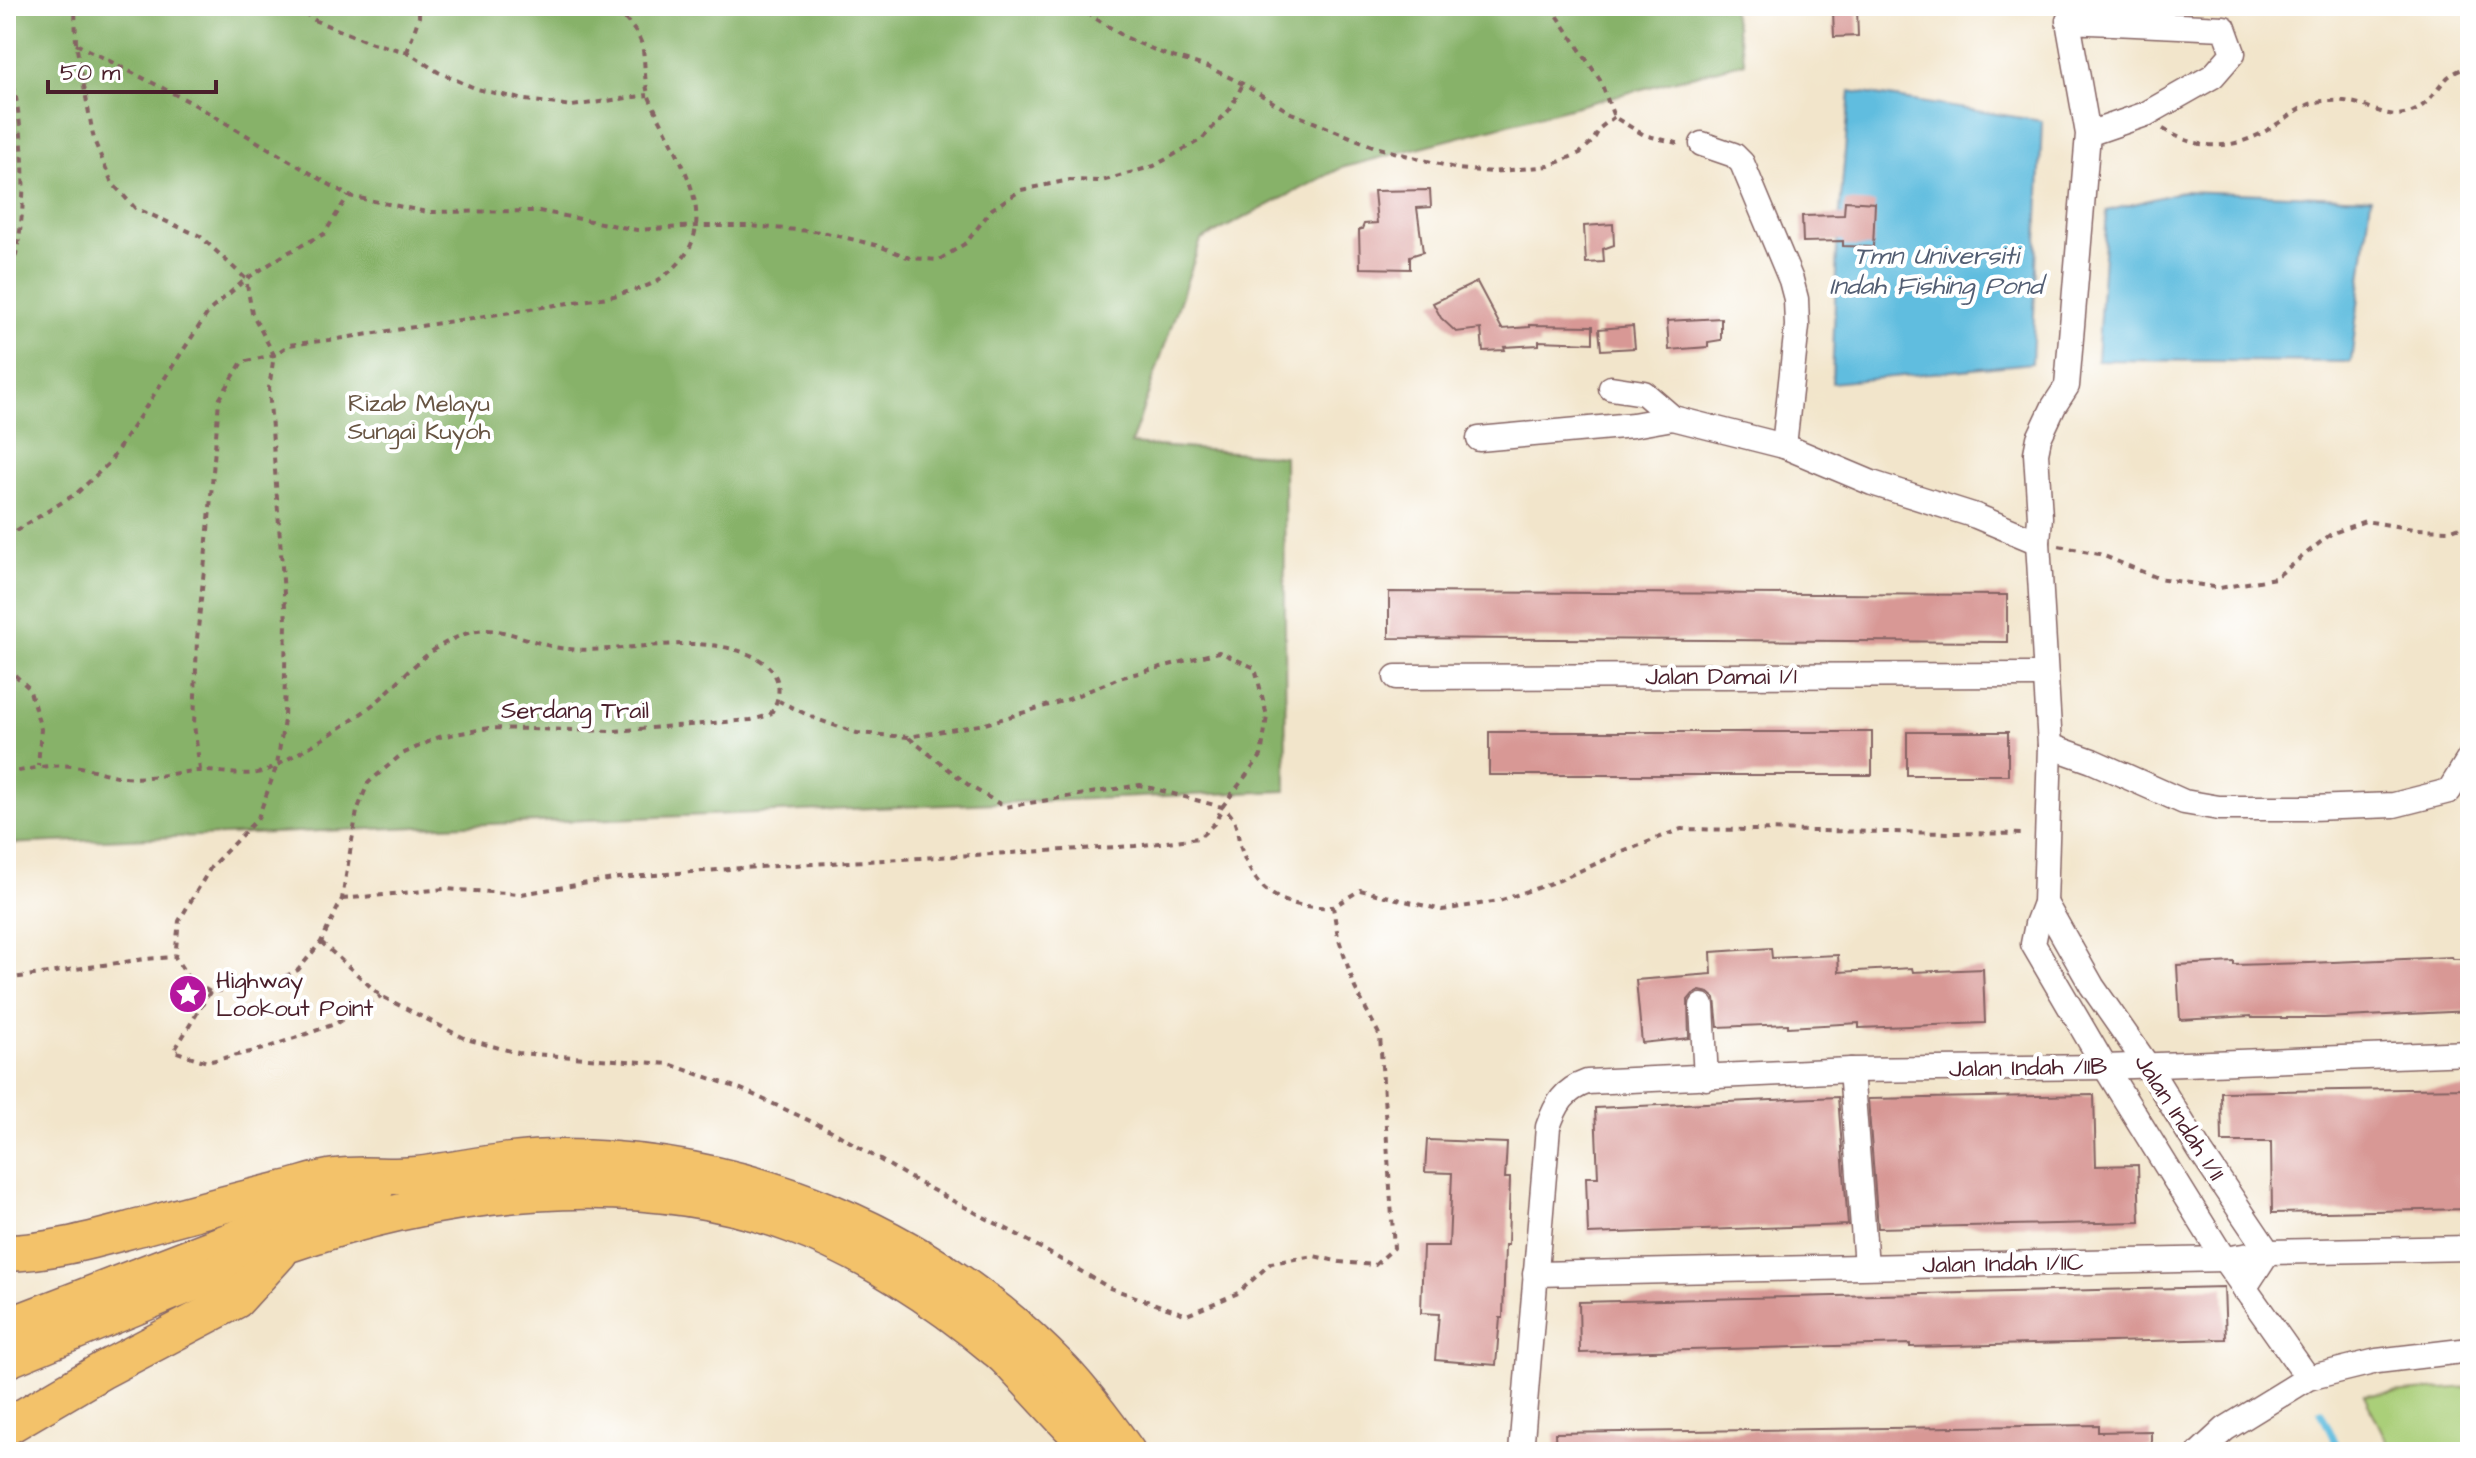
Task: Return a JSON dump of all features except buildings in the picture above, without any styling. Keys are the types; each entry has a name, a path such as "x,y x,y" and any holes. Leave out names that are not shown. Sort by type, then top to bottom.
{"highway":[{"path":"6,1253 28,1253 86,1242 336,1177 414,1175 482,1164 556,1158 635,1161 689,1169 758,1184 816,1205 889,1240 948,1274 1009,1320 1063,1370 1127,1452"},
{"path":"6,1327 287,1219 414,1175"},
{"path":"6,1360 285,1245 347,1226 435,1206 516,1194 614,1190 674,1196 734,1207 804,1230 856,1254 923,1295 998,1350 1091,1452"},
{"path":"6,1427 103,1370 236,1300 285,1245"}],"street":[{"name":"Jalan Indah 1/11","path":"2146,114 2213,76 2233,53 2224,28 2068,21 2088,134 2067,386 2044,427 2036,453 2050,746 2045,903 2033,944 2224,1259 2308,1378"},
{"path":"2088,134 2146,114"},
{"path":"1702,144 1734,155 1742,163 1794,290 1797,326 1784,446"},
{"path":"1611,388 1644,393 1673,418"},
{"path":"1479,439 1633,425 1673,418 1784,446 1872,483 1976,516 2038,542"},
{"name":"Jalan Damai 1/1","path":"1396,677 2045,675"},
{"path":"2050,746 2184,802 2219,808 2394,805 2449,791 2470,757"},
{"name":"Jalan Indah 1/11","path":"2045,903 2092,986 2268,1252"},
{"path":"1702,1006 1706,1078"},
{"name":"Jalan Indah /11B","path":"1535,1274 1548,1127 1562,1097 1573,1087 1587,1082 1851,1070 2105,1067 2470,1053"},
{"path":"1851,1070 1866,1266"},
{"name":"Jalan Indah 1/11C","path":"1535,1274 2224,1259 2268,1252 2470,1248"},
{"path":"2244,1289 2268,1252"},
{"path":"1517,1451 1535,1274"},
{"path":"2200,1452 2225,1429 2308,1378 2377,1361 2470,1350"}],"path":[{"path":"6,32 12,6"},
{"path":"75,6 76,44 94,140 112,183 135,208 200,236 246,279 252,313 274,355 269,388 286,621 284,720 277,765 258,818 211,867 179,921 175,957 189,979 210,992 174,1051 207,1062 263,1049 335,1024 381,996"},
{"path":"294,6 316,21 372,43 407,52 438,72 477,89 572,106 648,95"},
{"path":"407,52 419,17 419,6"},
{"path":"200,771 194,725 197,639 219,400 242,362 274,355 289,345 614,296 654,283 686,257 697,226 693,189 648,95 641,43 632,26 612,6"},
{"path":"1076,6 1125,37 1166,55 1208,67 1291,113 1375,147 1458,169 1492,172 1549,166 1580,153 1593,141 1600,128 1614,117"},
{"path":"1551,6 1600,80 1614,117 1644,135 1663,141 1702,144"},
{"path":"76,44 192,103 349,196 427,212 539,211 637,230 751,226 823,232 879,246 910,258 939,260 966,243 992,209 1021,190 1070,180 1102,181 1154,166 1202,139 1230,109 1243,84"},
{"path":"6,49 16,90 25,185 16,260 6,291"},
{"path":"2146,114 2180,139 2207,147 2238,143 2275,125 2297,109 2322,101 2351,102 2394,116 2412,113 2432,97 2450,75 2470,66"},
{"path":"6,537 77,493 109,463 209,311 246,279 324,234 349,196"},
{"path":"2038,542 2099,554 2158,578 2220,588 2275,578 2331,534 2365,521 2413,529 2452,530 2470,523"},
{"path":"6,774 38,766 73,766 126,778 200,771 260,773 341,728 442,645 470,632 488,630 567,649 719,646 749,654 769,666 778,680 779,701 816,719 857,733 908,737 985,724 1069,699 1119,678 1219,652 1255,668 1267,716 1261,756 1222,807 1216,822 1199,838 1135,846 741,868 619,878 521,894 444,889 342,899"},
{"path":"6,667 29,688 41,729 38,766"},
{"name":"Serdang Trail","path":"210,992 268,985 298,970 321,942 342,899 357,811 368,783 402,754 439,737 489,728 614,731 751,720 770,715 779,701"},
{"path":"908,737 971,787 1005,807 1140,785 1222,807 1232,814 1246,866 1274,897 1307,908 1333,907 1360,890 1442,910 1499,901 1560,880 1681,829 2048,834"},
{"path":"321,942 381,996 466,1039 518,1053 669,1064 741,1089 832,1131 917,1182 1110,1288 1187,1315 1238,1293 1271,1263 1314,1256 1375,1265 1394,1248 1380,1036 1355,988 1338,937 1333,907"},
{"path":"6,979 175,957"}],"green space":[{"name":"Rizab Melayu Sungai Kuyoh","path":"6,6 1731,6 1745,62 1341,168 1201,240 1131,444 1284,456 1286,791 6,844"},
{"path":"2470,1387 2470,1452 2392,1452 2364,1395"}],"water":[{"name":"Tmn Universiti Indah Fishing Pond","path":"1850,91 2042,121 2032,363 1832,383 1837,247"},
{"name":"Tmn Universiti Indah Fishing Pond","path":"2183,191 2371,198 2351,362 2097,360 2107,211"}],"waterway":[{"path":"2321,1412 2340,1452"}],"place":[{"name":"Highway Lookout Point","path":"188,994"}]}
